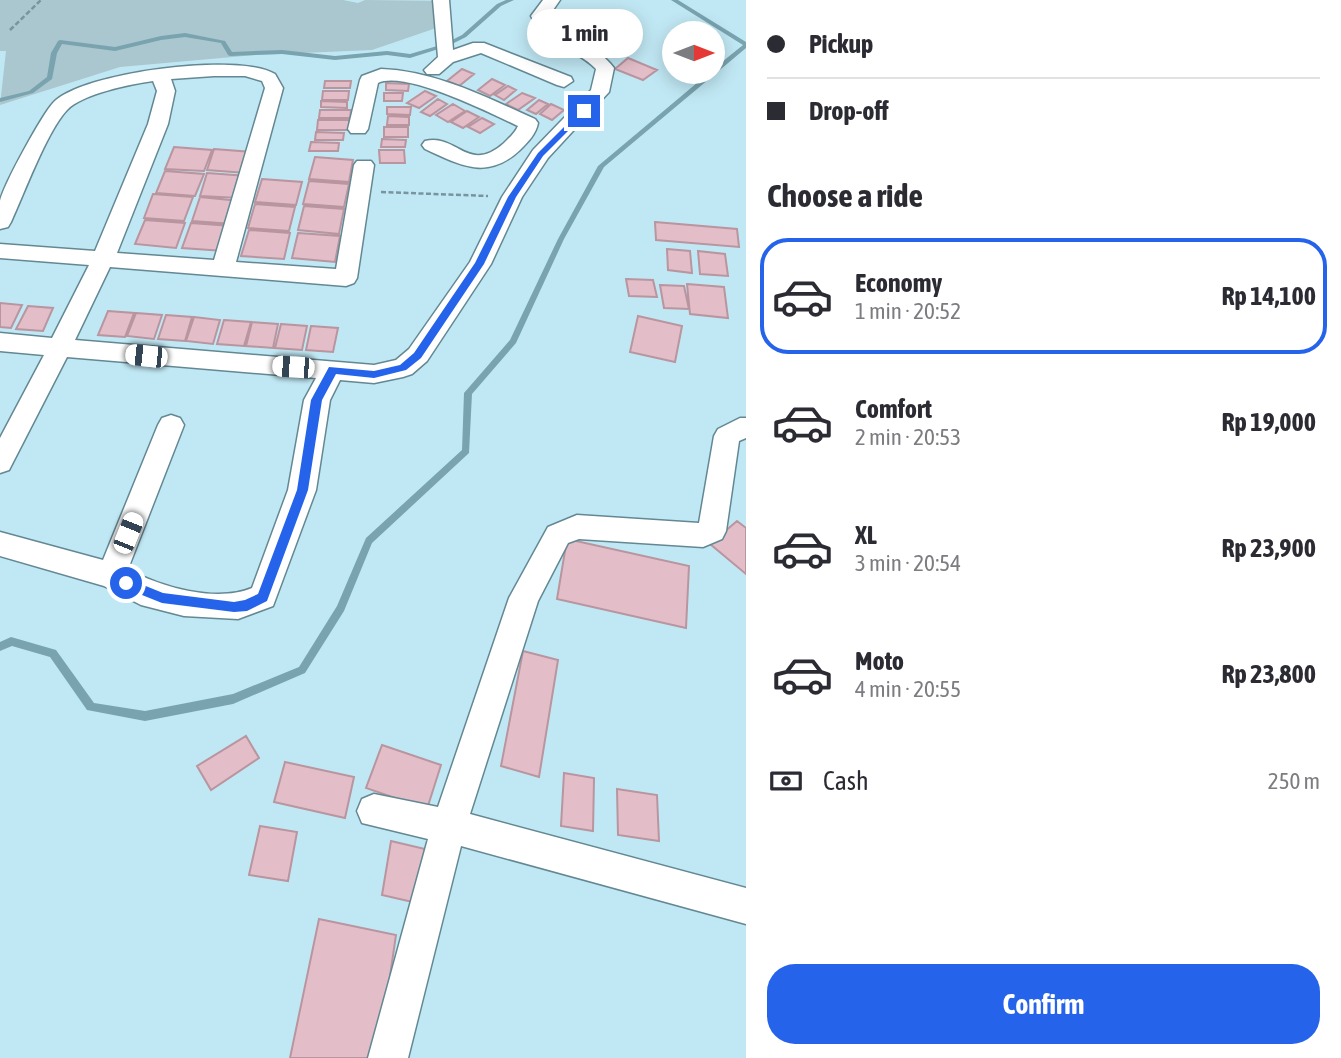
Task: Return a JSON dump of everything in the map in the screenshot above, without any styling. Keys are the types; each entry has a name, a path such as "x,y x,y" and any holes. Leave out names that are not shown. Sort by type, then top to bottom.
{"street":[{"path":"419,79 444,47 441,0"},
{"path":"0,342 374,374 403,368 418,355 480,264 512,197 540,155 600,92 605,68 596,56 541,23 540,16 551,2"},
{"path":"444,47 484,48 564,80"},
{"path":"0,222 44,131 61,105 113,81 200,71 261,73 271,80 274,88 223,267"},
{"path":"0,462 26,416 103,260 158,124 166,91 160,74"},
{"path":"358,129 369,80 379,74 419,79 528,122 526,131 509,149 486,164 473,162 432,145"},
{"path":"0,251 346,278 364,165"},
{"path":"0,544 111,575 141,591 162,598 234,607 247,606 263,597 302,490 317,400 333,369"},
{"path":"111,575 171,425"},
{"path":"388,1058 449,826 523,598 558,535 577,527 703,535 712,531 727,436 740,428 746,428"},
{"path":"374,811 449,826 746,906"}],"path":[{"path":"10,30 41,0"},
{"path":"360,191 512,197"}],"shaded area":[{"path":"0,0 343,0 358,3 365,0 449,1 442,26 372,50 255,55 120,67 0,105 6,51 0,51"}],"building":[{"path":"582,16 600,22 594,27 576,21"},
{"path":"628,58 657,70 643,80 615,69"},
{"path":"462,69 474,74 459,86 447,81"},
{"path":"492,79 505,85 490,96 478,90"},
{"path":"325,81 351,81 350,88 324,88"},
{"path":"386,83 409,84 408,91 386,90"},
{"path":"508,86 516,90 504,100 495,95"},
{"path":"323,91 349,91 348,100 322,100"},
{"path":"425,91 436,96 419,108 407,103"},
{"path":"384,93 403,93 402,101 384,101"},
{"path":"522,93 535,98 518,110 506,104"},
{"path":"438,99 447,104 430,116 421,112"},
{"path":"539,100 548,104 536,114 527,110"},
{"path":"321,101 347,102 347,108 321,107"},
{"path":"453,104 465,111 448,122 436,115"},
{"path":"551,104 564,110 552,120 540,114"},
{"path":"387,107 411,107 410,115 387,114"},
{"path":"320,110 351,110 350,118 319,118"},
{"path":"467,111 479,117 463,128 451,122"},
{"path":"388,116 409,117 409,125 387,125"},
{"path":"482,118 494,124 480,133 468,127"},
{"path":"318,120 349,120 349,130 317,130"},
{"path":"384,127 408,127 408,137 384,137"},
{"path":"316,132 344,133 343,140 315,140"},
{"path":"382,139 406,140 405,147 381,147"},
{"path":"311,142 339,143 338,151 309,151"},
{"path":"174,147 212,150 204,171 165,169"},
{"path":"214,149 252,152 246,173 207,170"},
{"path":"379,150 404,150 405,163 380,163"},
{"path":"315,157 353,160 349,182 309,179"},
{"path":"165,171 204,174 195,196 156,193"},
{"path":"207,173 247,176 239,198 200,196"},
{"path":"262,179 302,182 296,205 255,202"},
{"path":"309,181 349,184 344,207 303,204"},
{"path":"153,194 193,197 184,221 144,218"},
{"path":"200,197 240,201 233,224 192,221"},
{"path":"255,204 295,207 289,231 248,228"},
{"path":"304,206 344,209 339,234 298,230"},
{"path":"145,220 185,223 176,248 135,244"},
{"path":"655,222 737,229 739,247 656,240"},
{"path":"191,223 232,226 224,251 182,248"},
{"path":"249,230 290,233 284,259 241,256"},
{"path":"298,233 340,236 335,262 292,258"},
{"path":"667,249 690,251 692,273 668,270"},
{"path":"698,251 725,254 728,276 700,274"},
{"path":"626,279 653,280 657,297 629,296"},
{"path":"687,284 724,287 728,318 690,314"},
{"path":"660,285 684,286 689,309 664,308"},
{"path":"0,303 22,305 11,328 0,327"},
{"path":"28,306 53,308 43,331 16,329"},
{"path":"108,311 134,313 125,337 98,335"},
{"path":"136,313 162,315 154,339 127,336"},
{"path":"166,315 192,317 185,341 158,339"},
{"path":"638,316 682,326 675,362 630,352"},
{"path":"194,317 220,320 213,344 186,341"},
{"path":"224,320 251,322 244,346 217,344"},
{"path":"252,322 278,324 273,348 246,346"},
{"path":"281,324 307,326 302,350 275,348"},
{"path":"311,326 338,328 333,352 306,350"},
{"path":"737,521 746,528 746,574 710,544"},
{"path":"567,539 689,566 686,628 557,599"},
{"path":"523,651 558,660 539,777 501,766"},
{"path":"246,736 259,758 211,790 197,766"},
{"path":"382,745 441,765 427,809 366,788"},
{"path":"285,762 354,777 345,818 274,802"},
{"path":"564,773 594,778 593,831 561,826"},
{"path":"617,789 657,795 659,841 618,835"},
{"path":"260,826 297,832 288,881 249,875"},
{"path":"391,841 425,849 417,903 382,895"},
{"path":"319,919 396,935 378,1058 290,1058"}],"waterway":[{"path":"0,100 31,92 50,78 54,53 60,42 115,49 185,35 223,42 230,54 282,52 335,58 387,53 410,56 446,45 464,36 499,5 511,0"},
{"path":"674,0 746,44"},
{"path":"0,647 11,641 53,653 91,707 145,716 233,699 302,670 341,608 369,541 466,451 468,393 513,341 561,239 601,166 746,45"}],"route":[{"path":"126,583 162,598 234,607 256,603 263,597 302,490 317,400 333,369 374,374 403,368 418,355 480,264 512,197 540,155 584,111"}]}
